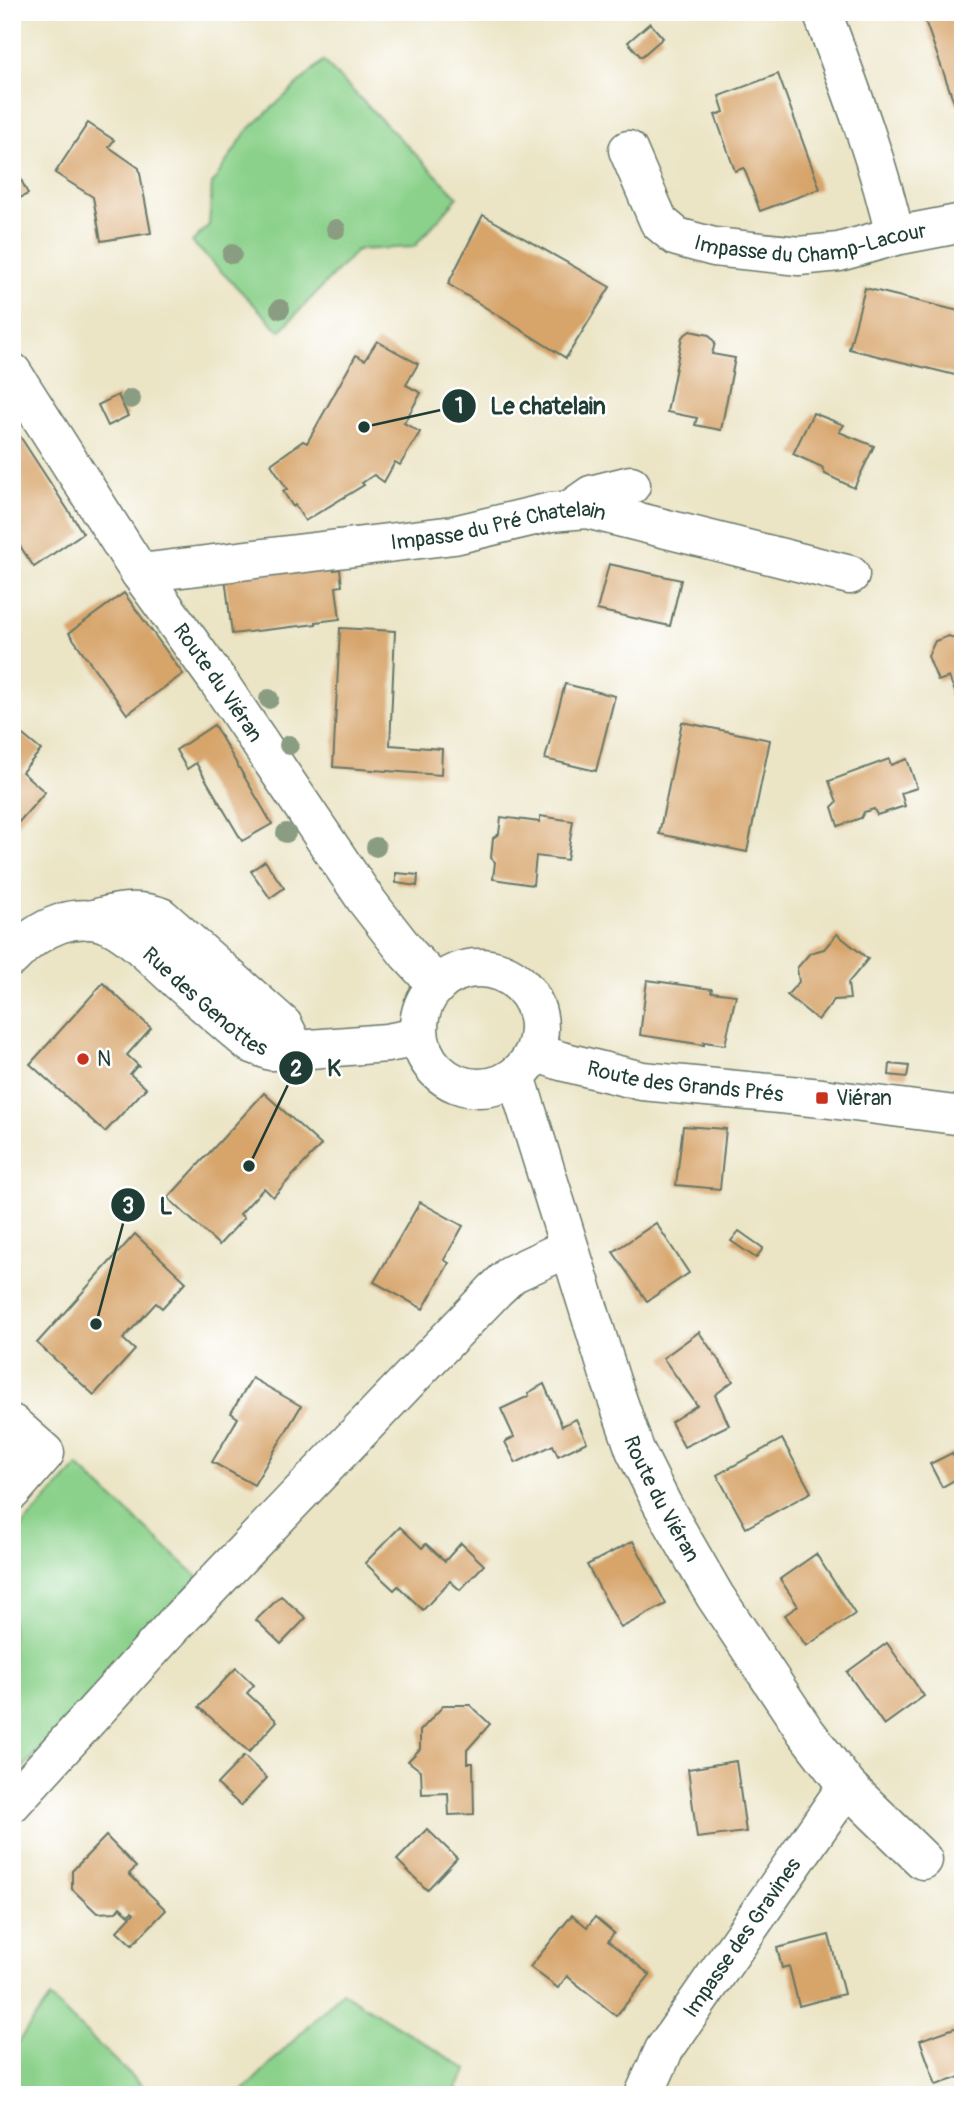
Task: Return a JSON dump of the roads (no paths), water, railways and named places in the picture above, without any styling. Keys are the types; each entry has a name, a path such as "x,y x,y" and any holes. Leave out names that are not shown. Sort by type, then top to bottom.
{"street":[{"path":"822,12 856,106 890,212 895,236"},
{"name":"Impasse du Champ-Lacour","path":"628,150 659,222 677,237 714,247 799,256 839,252 895,236 963,223"},
{"name":"Route du Viéran","path":"12,372 140,573 218,681 366,900 408,954 437,985"},
{"path":"571,509 592,495 631,485"},
{"name":"Impasse du Pré Chatelain","path":"140,573 454,536 551,512 587,509 850,575"},
{"name":"Rue des Genottes","path":"12,957 28,940 52,925 90,920 104,923 128,936 250,1043 271,1051 387,1043 419,1037"},
{"path":"470,968 488,968 519,982 530,995 539,1023 526,1064 499,1085 481,1089 446,1080 433,1068 424,1054 419,1037 418,1022 422,1007 437,985 454,973 470,968"},
{"name":"Route des Grands Prés","path":"526,1064 561,1061 642,1081 822,1098 963,1116"},
{"name":"Route du Viéran","path":"526,1064 568,1248 635,1450 662,1504 715,1596 805,1731 847,1786 923,1860"},
{"path":"12,1803 173,1626 495,1290 512,1275 568,1248"},
{"path":"12,1424 46,1454 12,1491"},
{"name":"Impasse des Gravines","path":"644,2095 664,2050 847,1786"}],"place":[{"name":"Le chatelain","path":"364,427"},
{"name":"N","path":"83,1059"},
{"name":"Viéran","path":"822,1098"},
{"name":"K","path":"249,1166"},
{"name":"L","path":"96,1324"}]}
